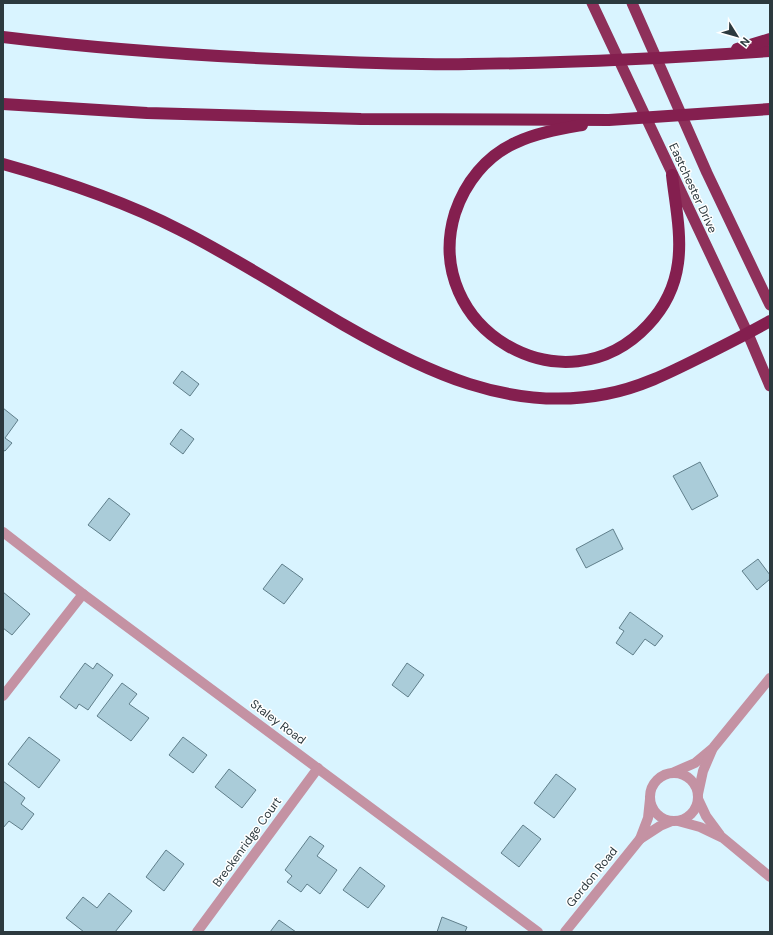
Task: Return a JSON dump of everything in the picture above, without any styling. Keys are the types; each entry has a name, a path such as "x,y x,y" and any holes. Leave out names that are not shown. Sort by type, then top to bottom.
{"highway":[{"name":"Eastchester Drive","path":"592,3 748,334 770,386"},
{"name":"Eastchester Drive","path":"632,3 708,173 770,305"},
{"path":"3,37 151,52 256,59 467,64 574,62 770,51"},
{"path":"717,55 770,39"},
{"path":"3,104 147,113 361,119 609,120 770,109"},
{"path":"609,120 549,132 514,143 488,162 476,174 466,188 458,204 454,220 450,254 457,287 465,303 486,331 499,341 527,356 573,362 587,360 617,349 642,332 652,321 665,302 674,281 678,264 679,246 672,175"},
{"path":"3,164 74,186 119,202 156,218 219,251 336,320 408,360 469,385 496,392 523,397 551,399 604,395 661,376 748,334 770,321"}],"street":[{"name":"Staley Road","path":"3,532 83,594 538,932"},
{"path":"3,696 83,594"},
{"path":"723,838 700,827 659,816 653,808 650,799 651,790 656,782 663,776 695,763 713,748 770,678"},
{"path":"674,821 681,820 690,815 696,808 703,771 713,748"},
{"name":"Breckenridge Court","path":"197,932 318,768"},
{"path":"672,773 681,774 689,778 695,785 706,816 723,838 770,877"},
{"name":"Gordon Road","path":"565,932 640,839 648,818 650,799"},
{"name":"Gordon Road","path":"640,839 660,826 674,821"}],"building":[{"path":"182,371 199,384 190,396 173,383"},
{"path":"3,408 18,420 5,438 12,443 5,451 3,450"},
{"path":"181,429 194,439 183,454 170,444"},
{"path":"700,462 718,496 692,510 673,476"},
{"path":"109,498 130,514 110,541 88,525"},
{"path":"613,529 623,549 586,568 576,549"},
{"path":"758,559 770,575 770,579 757,590 742,571"},
{"path":"282,564 303,579 284,604 263,589"},
{"path":"3,592 30,614 12,635 3,628"},
{"path":"630,612 663,636 655,646 645,639 633,655 616,643 624,631 619,628"},
{"path":"85,663 93,669 97,663 113,675 88,710 79,704 76,709 60,697"},
{"path":"407,663 424,675 408,697 392,685"},
{"path":"122,683 137,694 129,704 149,718 131,741 97,716"},
{"path":"29,737 60,760 39,788 8,764"},
{"path":"183,737 207,755 193,773 169,755"},
{"path":"229,769 256,790 242,808 215,787"},
{"path":"556,774 576,789 554,818 534,803"},
{"path":"3,781 25,798 21,804 34,814 22,830 9,821 3,828"},
{"path":"523,825 541,839 519,867 501,853"},
{"path":"310,836 324,846 317,856 337,870 320,894 307,884 301,892 287,882 292,876 285,870"},
{"path":"166,850 184,864 164,891 146,877"},
{"path":"360,867 385,886 368,908 343,890"},
{"path":"109,893 132,911 115,932 84,932 66,918 83,897 97,908"},
{"path":"442,917 467,927 465,932 437,932"},
{"path":"279,920 296,932 270,932"}]}
